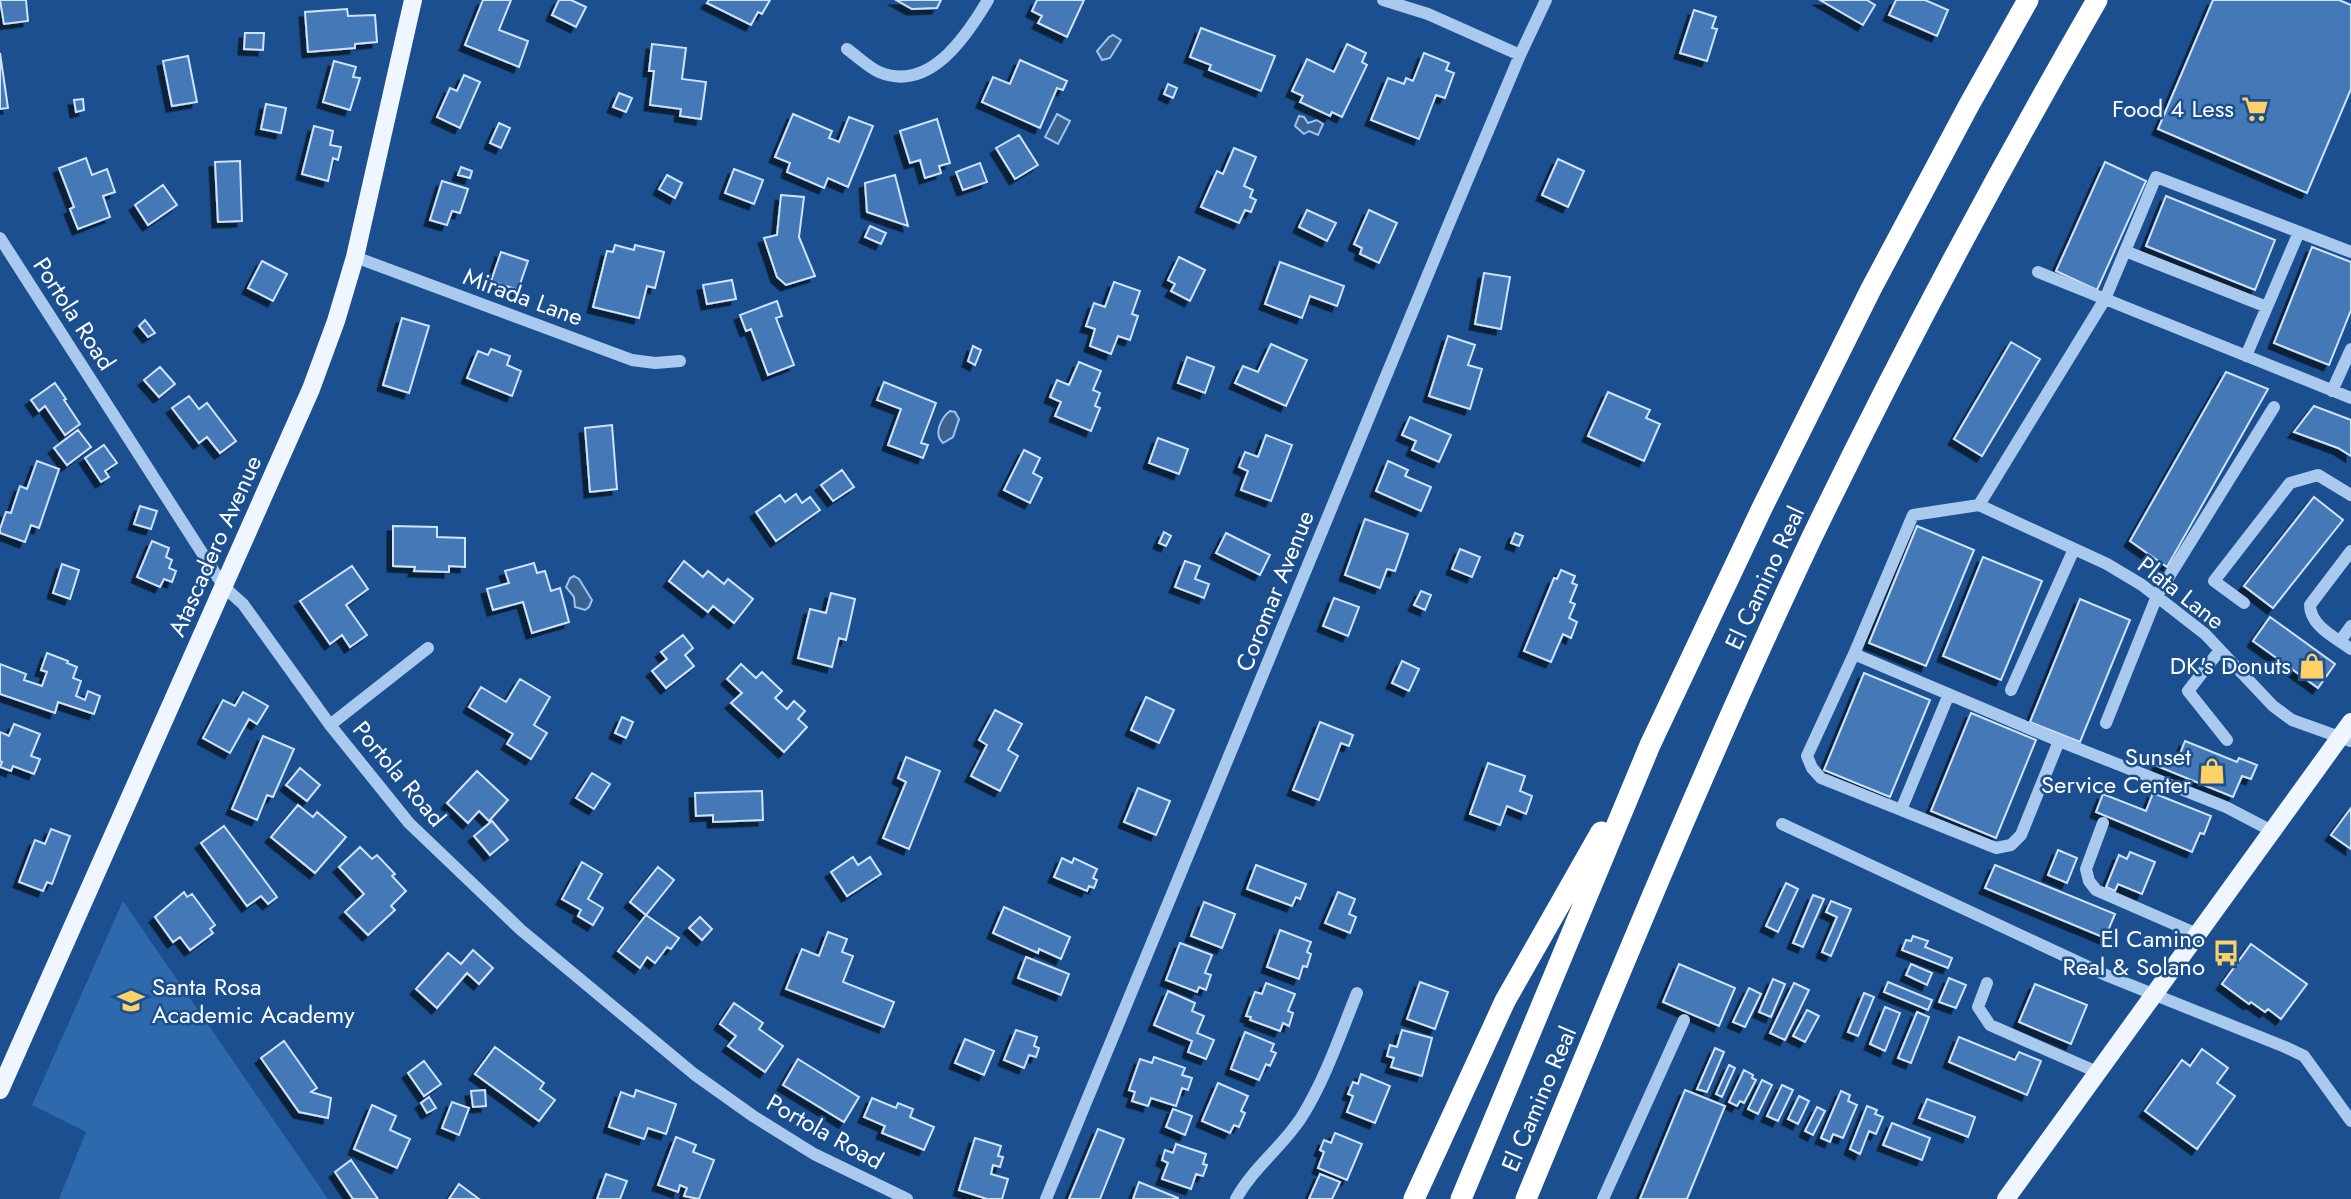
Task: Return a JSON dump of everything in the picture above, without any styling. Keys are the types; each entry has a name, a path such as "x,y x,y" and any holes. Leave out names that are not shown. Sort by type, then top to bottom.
{"highway":[{"name":"El Camino Real","path":"1461,1199 1650,745 1762,508 1871,289 2028,0"},
{"name":"El Camino Real","path":"1525,1199 1700,782 1813,537 1972,226 2042,95 2097,0"},
{"path":"1414,1199 1505,1001 1650,745"}],"main road":[{"name":"Atascadero Avenue","path":"0,1090 311,389 336,321 355,257 413,0"},
{"path":"2006,1199 2272,831 2345,739 2351,722"}],"street":[{"path":"847,49 877,71 903,78 927,69 962,41 988,0"},
{"path":"1383,0 1428,14 1520,55"},
{"name":"Coromar Avenue","path":"1046,1199 1520,55 1546,0"},
{"path":"2059,741 2021,835 2011,845 1996,848 1821,778 1812,768 1807,756 1913,515 1979,505 2105,299 2156,177 2351,253"},
{"path":"2246,356 2298,232"},
{"name":"Portola Road","path":"0,238 224,587 243,604 330,724 418,832 522,930 694,1074 753,1116 814,1154 907,1199"},
{"path":"2125,251 2267,307"},
{"name":"Mirada Lane","path":"355,257 632,360 655,363 680,360"},
{"path":"2038,272 2351,398"},
{"path":"2332,391 2351,349"},
{"path":"2106,723 2157,596 2274,407"},
{"path":"2244,603 2214,581 2290,483 2318,475 2351,495"},
{"name":"Plata Lane","path":"1979,505 2107,564 2157,596 2205,634 2273,706 2292,720 2345,739"},
{"path":"2011,690 2074,549"},
{"path":"2351,551 2310,605 2314,621 2351,649"},
{"path":"2340,641 2351,626"},
{"path":"330,724 428,648"},
{"path":"2220,650 2188,691 2227,740"},
{"path":"1854,654 2059,741 2226,807 2272,831"},
{"path":"1901,810 1949,694"},
{"path":"2103,823 2086,869 2089,881 2096,890 2197,934"},
{"path":"1782,824 2109,976 2285,1046 2304,1056 2351,1121"},
{"path":"1987,983 1978,1007 1990,1025 2097,1072"},
{"path":"1236,1199 1252,1174 1300,1119 1316,1090 1357,993"},
{"path":"1603,1199 1684,1020"}],"shaded area":[{"path":"1113,35 1121,40 1110,58 1102,60 1097,51"},
{"path":"1057,114 1070,121 1058,144 1045,137"},
{"path":"1299,116 1304,117 1308,123 1317,120 1323,124 1318,135 1309,131 1304,134 1295,126"},
{"path":"950,411 955,412 959,419 953,437 943,443 938,431 939,426"},
{"path":"574,576 579,579 592,600 585,610 575,607 574,597 566,587"},
{"name":"Santa Rosa Academic Academy","path":"123,901 328,1199 59,1199 86,1132 32,1105"}],"building":[{"path":"0,0 26,0 28,21 4,24"},
{"path":"483,0 511,0 499,30 528,41 519,67 465,45"},
{"path":"559,0 571,0 586,7 576,27 552,15"},
{"path":"709,0 770,0 762,14 758,12 751,25 707,3"},
{"path":"896,0 941,0 937,8 912,9"},
{"path":"1037,0 1084,0 1067,37 1038,23 1042,16 1032,11"},
{"path":"1820,0 1867,0 1875,5 1863,25"},
{"path":"1896,0 1925,0 1948,10 1937,36 1889,15"},
{"name":"Food 4 Less","path":"2213,0 2339,0 2351,5 2351,89 2307,193 2158,129"},
{"path":"347,9 348,16 375,15 377,42 355,44 355,48 308,52 305,12"},
{"path":"1694,10 1716,17 1712,28 1717,29 1707,61 1680,53"},
{"path":"1201,28 1275,56 1261,91 1209,70 1211,65 1190,57"},
{"path":"245,33 264,33 263,50 244,49"},
{"path":"652,44 686,48 682,79 706,82 701,119 680,116 681,109 650,105 654,71 649,71"},
{"path":"1347,44 1366,53 1362,62 1367,65 1342,117 1332,112 1330,116 1300,102 1303,96 1292,91 1307,59 1334,72"},
{"path":"0,53 8,108 0,109"},
{"path":"1424,53 1449,63 1446,70 1454,73 1445,98 1436,95 1419,139 1371,120 1388,78 1404,84 1406,78 1413,81"},
{"path":"188,56 197,102 172,106 163,61"},
{"path":"1020,60 1067,81 1063,90 1057,88 1040,128 982,102 993,77 1010,84"},
{"path":"334,61 356,67 353,77 360,78 350,110 323,102"},
{"path":"464,75 480,82 460,128 437,117 450,88 457,91"},
{"path":"1168,84 1177,88 1173,98 1164,94"},
{"path":"619,93 632,98 626,112 613,107"},
{"path":"83,99 84,110 76,112 74,100"},
{"path":"266,104 286,108 281,133 261,129"},
{"path":"793,114 832,131 829,138 839,142 849,117 873,126 848,187 828,178 824,188 787,172 790,163 775,157"},
{"path":"937,119 950,163 939,166 941,173 925,178 920,160 910,163 900,131"},
{"path":"499,123 510,128 501,148 490,143"},
{"path":"314,126 333,131 330,145 341,147 338,160 333,158 328,181 302,174"},
{"path":"1019,135 1038,165 1015,179 996,148"},
{"path":"1234,148 1256,157 1244,186 1253,190 1250,197 1256,200 1251,212 1245,210 1239,223 1201,207 1217,171 1223,174"},
{"path":"86,158 92,175 107,169 115,192 103,196 110,217 78,229 70,209 74,207 59,168"},
{"path":"1558,159 1584,171 1568,207 1542,195"},
{"path":"240,161 242,221 218,222 215,162"},
{"path":"2105,162 2146,181 2097,290 2056,271"},
{"path":"980,163 987,182 963,190 956,172"},
{"path":"461,167 472,171 470,178 458,175"},
{"path":"734,169 763,180 754,204 725,193"},
{"path":"667,175 682,183 675,198 659,189"},
{"path":"895,175 908,226 867,212 865,183"},
{"path":"442,181 468,189 460,213 452,211 447,225 430,220"},
{"path":"163,185 177,205 148,225 135,205"},
{"path":"781,195 804,197 799,237 815,276 786,285 777,277 764,238 777,235"},
{"path":"2166,196 2275,240 2255,290 2146,246"},
{"path":"1307,210 1336,223 1327,241 1299,227"},
{"path":"1369,210 1397,223 1379,263 1360,254 1362,248 1354,244"},
{"path":"870,226 886,233 881,244 865,237"},
{"path":"615,245 634,250 635,245 664,252 655,288 647,286 639,318 593,307 607,251 613,252"},
{"path":"2312,247 2351,262 2351,310 2329,365 2274,343"},
{"path":"501,252 528,261 518,290 491,281"},
{"path":"1179,257 1205,270 1190,301 1171,291 1175,284 1168,280"},
{"path":"262,261 287,274 273,301 248,288"},
{"path":"1280,262 1344,286 1337,306 1310,296 1302,318 1265,304"},
{"path":"1484,273 1510,277 1501,329 1475,324"},
{"path":"732,280 736,299 707,304 703,285"},
{"path":"1114,282 1140,291 1132,314 1138,316 1130,340 1118,336 1111,354 1090,346 1095,329 1086,326 1094,303 1105,307"},
{"path":"777,301 782,316 776,318 794,365 768,375 751,329 746,331 740,315"},
{"path":"402,318 429,326 409,393 383,385"},
{"path":"145,320 155,333 148,337 139,326"},
{"path":"1448,336 1475,345 1468,365 1482,369 1470,409 1429,396"},
{"path":"2011,342 2040,359 1982,456 1954,439"},
{"path":"1271,344 1307,360 1286,406 1235,383 1243,366 1258,372"},
{"path":"973,346 981,350 975,365 968,361"},
{"path":"491,349 510,356 507,365 521,371 512,396 467,378 478,351 488,355"},
{"path":"1187,357 1214,367 1205,393 1178,383"},
{"path":"1079,362 1101,371 1093,390 1100,393 1095,406 1100,408 1091,431 1055,416 1061,402 1050,397 1057,380 1069,385"},
{"path":"160,367 175,384 159,397 144,380"},
{"path":"2226,372 2268,389 2167,567 2130,541"},
{"path":"884,382 936,403 921,443 928,445 923,458 888,445 901,409 877,400"},
{"path":"55,383 80,424 65,435 45,406 39,411 31,400"},
{"path":"1608,392 1650,410 1646,418 1660,424 1644,461 1588,436"},
{"path":"189,396 199,409 207,403 236,441 220,453 207,437 199,443 172,408"},
{"path":"2314,406 2351,420 2351,456 2338,448 2294,432"},
{"path":"1410,417 1451,435 1439,462 1412,450 1416,441 1402,435"},
{"path":"612,425 617,489 590,492 585,428"},
{"path":"78,430 91,447 67,465 54,448"},
{"path":"1266,435 1292,445 1271,501 1241,490 1248,471 1239,467 1245,452 1258,457"},
{"path":"1158,438 1188,449 1179,474 1149,463"},
{"path":"104,445 117,463 105,471 109,477 101,482 85,458"},
{"path":"1024,450 1040,458 1033,473 1042,478 1030,503 1004,490"},
{"path":"37,461 59,469 39,528 31,525 25,542 0,533 0,529 6,512 11,513 20,486 27,489"},
{"path":"1388,461 1408,470 1405,476 1431,487 1421,511 1376,491"},
{"path":"842,470 854,487 833,501 821,485"},
{"path":"796,494 802,503 810,497 820,510 776,541 756,512 780,495 785,502"},
{"path":"2314,497 2343,520 2273,608 2244,586"},
{"path":"140,506 157,511 151,529 134,524"},
{"path":"1365,519 1408,534 1395,571 1387,569 1380,588 1345,575"},
{"path":"393,526 437,527 437,537 465,538 465,567 449,566 449,572 414,571 415,567 393,566"},
{"path":"1917,526 1974,550 1926,666 1869,643"},
{"path":"1164,532 1171,536 1166,546 1159,543"},
{"path":"1226,533 1270,555 1260,575 1216,553"},
{"path":"1515,533 1523,536 1519,546 1511,543"},
{"path":"152,541 169,548 166,557 172,560 169,568 176,571 172,582 164,579 160,587 137,577"},
{"path":"1460,549 1480,557 1472,577 1452,569"},
{"path":"1983,557 2042,581 2001,680 1943,656"},
{"path":"684,561 703,577 708,571 724,584 728,579 753,599 734,623 713,606 708,612 669,581"},
{"path":"1185,561 1200,566 1195,579 1209,584 1204,598 1175,587"},
{"path":"534,563 537,573 545,571 551,591 560,588 569,622 532,633 523,602 493,610 487,589 509,583 505,571"},
{"path":"62,564 79,570 70,599 53,593"},
{"path":"352,566 368,589 346,605 367,635 350,647 342,635 330,644 300,601"},
{"path":"1561,570 1575,576 1572,583 1577,585 1570,602 1575,604 1569,618 1577,622 1571,638 1563,634 1551,662 1524,651 1554,578 1557,579"},
{"path":"1421,591 1431,595 1425,610 1414,605"},
{"path":"831,593 855,599 846,640 839,638 832,667 798,658 810,609 826,613"},
{"path":"1334,598 1359,607 1348,636 1323,626"},
{"path":"2080,599 2130,620 2080,742 2030,722"},
{"path":"2270,617 2335,664 2318,688 2253,641"},
{"path":"683,635 693,648 685,655 694,666 666,688 652,671 667,659 661,652"},
{"path":"47,653 77,667 73,678 81,681 76,696 85,700 88,691 100,696 94,714 58,702 55,713 0,694 0,664 26,674 24,680 42,686 47,672 41,670"},
{"path":"1402,661 1419,669 1409,691 1392,683"},
{"path":"741,664 756,678 762,672 782,691 775,698 787,709 794,701 805,711 798,719 807,727 784,752 731,703 742,693 727,679"},
{"path":"1864,673 1930,700 1890,797 1824,770"},
{"path":"520,679 550,697 534,725 547,733 531,759 507,744 513,734 469,707 481,687 506,702"},
{"path":"243,692 268,706 257,724 249,719 230,753 203,738 223,700 235,706"},
{"path":"1146,697 1174,710 1159,743 1131,730"},
{"path":"995,710 1022,724 1008,750 1018,756 1000,791 971,776 987,745 979,740"},
{"path":"1971,713 2036,740 1996,838 1931,811"},
{"path":"622,717 633,722 626,738 615,733"},
{"path":"1320,722 1353,735 1349,746 1341,743 1319,800 1293,790"},
{"path":"14,724 40,734 31,756 40,759 34,774 13,766 11,771 0,767 0,732 9,736"},
{"path":"263,736 294,749 273,797 267,795 257,820 232,809"},
{"name":"Sunset Service Center","path":"2185,741 2237,762 2239,758 2257,765 2251,779 2242,776 2233,797 2157,766 2161,758 2176,764"},
{"path":"906,757 940,771 909,849 883,838 906,782 898,778"},
{"path":"1488,763 1525,776 1520,791 1532,796 1526,814 1507,806 1500,825 1470,814"},
{"path":"300,768 320,785 307,801 286,785"},
{"path":"477,771 508,800 489,821 479,811 468,823 447,803"},
{"path":"592,773 610,784 594,809 576,798"},
{"path":"1138,788 1170,801 1156,835 1124,822"},
{"path":"762,791 763,820 713,822 713,815 696,816 695,793"},
{"path":"2153,793 2211,816 2204,834 2200,833 2192,852 2096,812 2103,794 2146,811"},
{"path":"298,805 313,817 317,812 346,837 315,873 271,837"},
{"path":"2351,808 2351,849 2331,835"},
{"path":"492,821 508,840 490,855 474,836"},
{"path":"224,826 277,897 268,904 261,896 247,906 201,843"},
{"path":"51,829 70,836 52,884 47,882 43,891 19,882 35,840 45,844"},
{"path":"360,847 372,859 377,855 406,891 391,906 395,910 368,935 345,912 364,894 339,867"},
{"path":"2058,850 2077,858 2067,883 2048,875"},
{"path":"2130,852 2155,862 2142,894 2118,884 2115,891 2106,887 2119,855 2127,859"},
{"path":"853,857 858,865 870,857 881,874 847,896 831,872"},
{"path":"1062,858 1072,863 1074,858 1097,869 1093,878 1097,880 1094,888 1089,886 1087,891 1054,877"},
{"path":"582,862 602,874 588,899 603,908 593,925 578,916 581,910 562,899"},
{"path":"1256,865 1306,884 1300,899 1296,897 1292,906 1247,889"},
{"path":"1995,865 2115,914 2105,938 1985,888"},
{"path":"658,867 674,880 646,915 630,902"},
{"path":"1786,883 1798,889 1778,932 1766,926"},
{"path":"184,892 187,897 192,894 215,925 210,929 213,933 190,950 180,937 173,942 155,917"},
{"path":"1338,892 1355,899 1349,914 1356,917 1350,933 1325,923"},
{"path":"1813,895 1824,899 1803,947 1793,943"},
{"path":"1831,901 1851,909 1831,956 1822,952 1837,917 1826,912"},
{"path":"1204,902 1235,914 1222,948 1191,936"},
{"path":"1004,907 1070,937 1061,959 1039,949 1038,953 993,933"},
{"path":"646,915 679,938 671,949 667,947 655,963 647,957 640,968 618,951"},
{"path":"700,917 712,929 702,940 689,928"},
{"path":"1280,930 1311,942 1307,952 1311,954 1307,967 1303,966 1299,979 1267,967"},
{"path":"828,932 847,939 842,952 853,956 843,982 894,1002 884,1027 786,989 802,949 819,956"},
{"path":"1913,936 1928,941 1925,947 1952,958 1948,968 1902,950 1906,940 1911,941"},
{"path":"1180,943 1212,955 1205,973 1211,975 1206,990 1199,987 1197,992 1166,980"},
{"path":"2251,944 2307,984 2281,1019 2268,1009 2265,1012 2251,1002 2249,1004 2222,984"},
{"path":"473,950 493,968 479,984 467,973 437,1008 416,989 448,953 461,964"},
{"path":"1026,957 1069,974 1061,995 1018,978"},
{"path":"1679,964 1735,988 1719,1026 1663,1002"},
{"path":"1911,964 1932,973 1927,985 1906,975"},
{"path":"1949,978 1966,985 1956,1008 1939,1002"},
{"path":"1773,979 1785,984 1771,1017 1759,1012"},
{"path":"1420,982 1448,992 1435,1029 1407,1019"},
{"path":"1888,982 1932,1000 1928,1010 1884,992"},
{"path":"1266,983 1295,994 1288,1011 1293,1013 1289,1026 1283,1023 1280,1031 1246,1016 1255,992 1262,994"},
{"path":"1794,983 1809,990 1785,1040 1770,1033"},
{"path":"2035,984 2087,1005 2071,1044 2019,1022"},
{"path":"1749,988 1761,994 1745,1027 1733,1022"},
{"path":"1168,991 1195,1003 1192,1011 1204,1016 1197,1033 1214,1040 1206,1059 1188,1052 1192,1041 1154,1025"},
{"path":"1864,993 1874,997 1858,1036 1848,1032"},
{"path":"734,1003 763,1023 759,1029 783,1046 765,1072 728,1046 736,1036 720,1024"},
{"path":"1885,1007 1900,1013 1885,1051 1870,1044"},
{"path":"1807,1010 1819,1016 1805,1042 1793,1036"},
{"path":"1917,1012 1929,1017 1911,1063 1898,1058"},
{"path":"1016,1030 1037,1037 1034,1046 1039,1048 1036,1057 1029,1055 1024,1068 1004,1060"},
{"path":"1402,1030 1432,1038 1422,1076 1391,1067 1394,1058 1387,1056 1390,1045 1397,1047"},
{"path":"1245,1032 1274,1044 1271,1051 1276,1053 1270,1066 1266,1064 1259,1080 1231,1069"},
{"path":"1959,1037 2015,1060 2019,1052 2041,1061 2027,1095 1949,1062"},
{"path":"965,1039 994,1051 984,1075 955,1063"},
{"path":"284,1041 317,1088 311,1092 331,1098 328,1118 299,1112 261,1058"},
{"path":"495,1047 544,1083 540,1089 555,1100 539,1121 475,1074"},
{"path":"1715,1048 1724,1052 1707,1092 1697,1089"},
{"path":"2202,1049 2228,1068 2217,1083 2235,1096 2197,1149 2145,1111 2182,1060 2190,1066"},
{"path":"1154,1057 1185,1068 1182,1075 1192,1078 1188,1090 1182,1088 1176,1106 1151,1098 1148,1106 1132,1101 1135,1092 1129,1090 1140,1059 1152,1063"},
{"path":"798,1059 859,1097 844,1122 783,1085"},
{"path":"424,1061 441,1084 424,1096 408,1073"},
{"path":"1729,1065 1735,1068 1722,1097 1716,1094"},
{"path":"1744,1070 1756,1080 1744,1103 1740,1101 1737,1106 1729,1102"},
{"path":"1361,1074 1390,1086 1375,1123 1347,1112 1353,1096 1348,1094 1353,1082 1358,1084"},
{"path":"1762,1080 1772,1085 1758,1114 1748,1109"},
{"path":"1218,1083 1248,1096 1241,1111 1245,1113 1239,1127 1234,1125 1230,1133 1202,1121"},
{"path":"1782,1085 1793,1090 1778,1121 1767,1116"},
{"path":"485,1090 486,1106 473,1107 471,1091"},
{"path":"636,1090 676,1104 666,1134 648,1128 644,1139 609,1127 621,1092 634,1097"},
{"path":"1685,1090 1725,1106 1687,1199 1640,1199"},
{"path":"1841,1091 1850,1095 1848,1101 1857,1105 1843,1138 1833,1134 1830,1142 1821,1138"},
{"path":"1799,1096 1809,1101 1798,1124 1788,1119"},
{"path":"429,1097 436,1108 427,1113 421,1103"},
{"path":"872,1098 896,1108 898,1103 913,1109 910,1117 934,1127 924,1150 882,1133 885,1126 864,1117"},
{"path":"1927,1099 1975,1117 1968,1137 1919,1118"},
{"path":"452,1102 469,1108 459,1135 442,1128"},
{"path":"372,1105 396,1116 390,1130 410,1139 397,1168 354,1149"},
{"path":"1867,1106 1877,1110 1875,1114 1883,1117 1876,1134 1869,1131 1860,1154 1850,1149"},
{"path":"1817,1107 1825,1111 1813,1135 1805,1131"},
{"path":"1173,1109 1192,1116 1185,1135 1166,1127"},
{"path":"1892,1123 1930,1138 1922,1160 1883,1145"},
{"path":"1098,1129 1124,1139 1100,1199 1069,1199"},
{"path":"1335,1133 1362,1144 1347,1180 1318,1168 1324,1152 1320,1150 1324,1140 1331,1143"},
{"path":"676,1137 696,1145 693,1152 714,1160 699,1199 684,1196 687,1188 680,1185 678,1192 658,1185"},
{"path":"975,1138 1001,1146 998,1156 1003,1157 1000,1167 993,1165 991,1174 1008,1179 1002,1199 987,1199 959,1190"},
{"path":"1176,1144 1206,1154 1203,1164 1207,1165 1203,1176 1196,1174 1191,1189 1162,1179 1168,1163 1162,1160 1165,1150 1173,1153"},
{"path":"351,1160 378,1199 353,1199 335,1172"},
{"path":"606,1174 627,1181 620,1199 597,1199"},
{"path":"1320,1174 1340,1182 1332,1199 1309,1199"},
{"path":"1139,1182 1178,1198 1178,1199 1133,1199"},
{"path":"459,1184 479,1199 449,1199"}],"place":[{"name":"Food 4 Less","path":"2255,109"},
{"name":"DK's Donuts","path":"2312,666"},
{"name":"Sunset Service Center","path":"2212,771"},
{"name":"El Camino Real & Solano","path":"2226,953"},
{"name":"Santa Rosa Academic Academy","path":"131,1001"}]}
